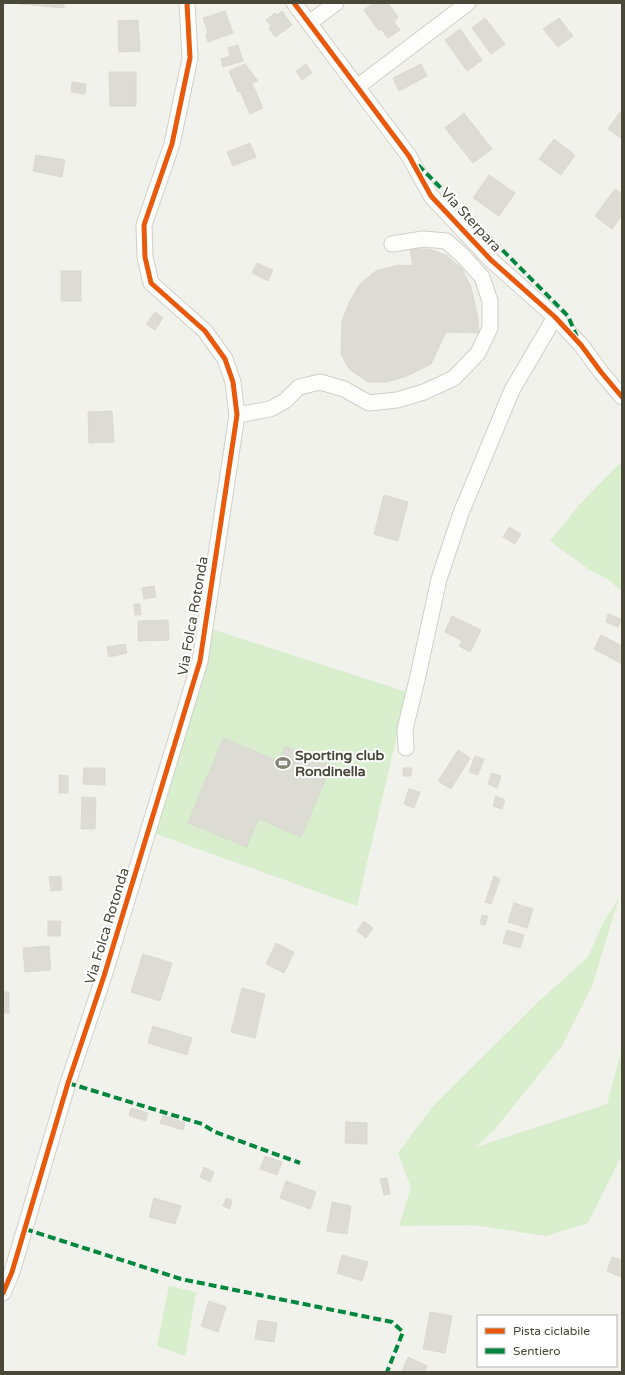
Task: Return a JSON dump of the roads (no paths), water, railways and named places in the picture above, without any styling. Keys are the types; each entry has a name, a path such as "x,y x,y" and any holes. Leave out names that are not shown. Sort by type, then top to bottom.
{"street":[{"name":"Via Folca Rotonda","path":"3,1292 12,1272 68,1083 104,976 200,661 237,415 233,382 225,359 205,332 151,283 145,257 144,225 172,144 190,58 187,3"},
{"name":"Via Sterpara","path":"294,3 409,156 431,196 491,260 555,317 581,345 622,397"},
{"path":"309,23 336,3"},
{"path":"357,87 468,3"},
{"path":"237,415 270,408 285,401 299,387 320,382 344,389 369,403 397,400 424,392 454,378 478,353 490,328 490,300 482,277 462,255 446,241 423,239 392,244"},
{"path":"406,748 405,728 418,680 439,579 461,513 512,390 555,317"}],"place":[{"name":"Sporting club Rondinella","path":"283,763"}]}
